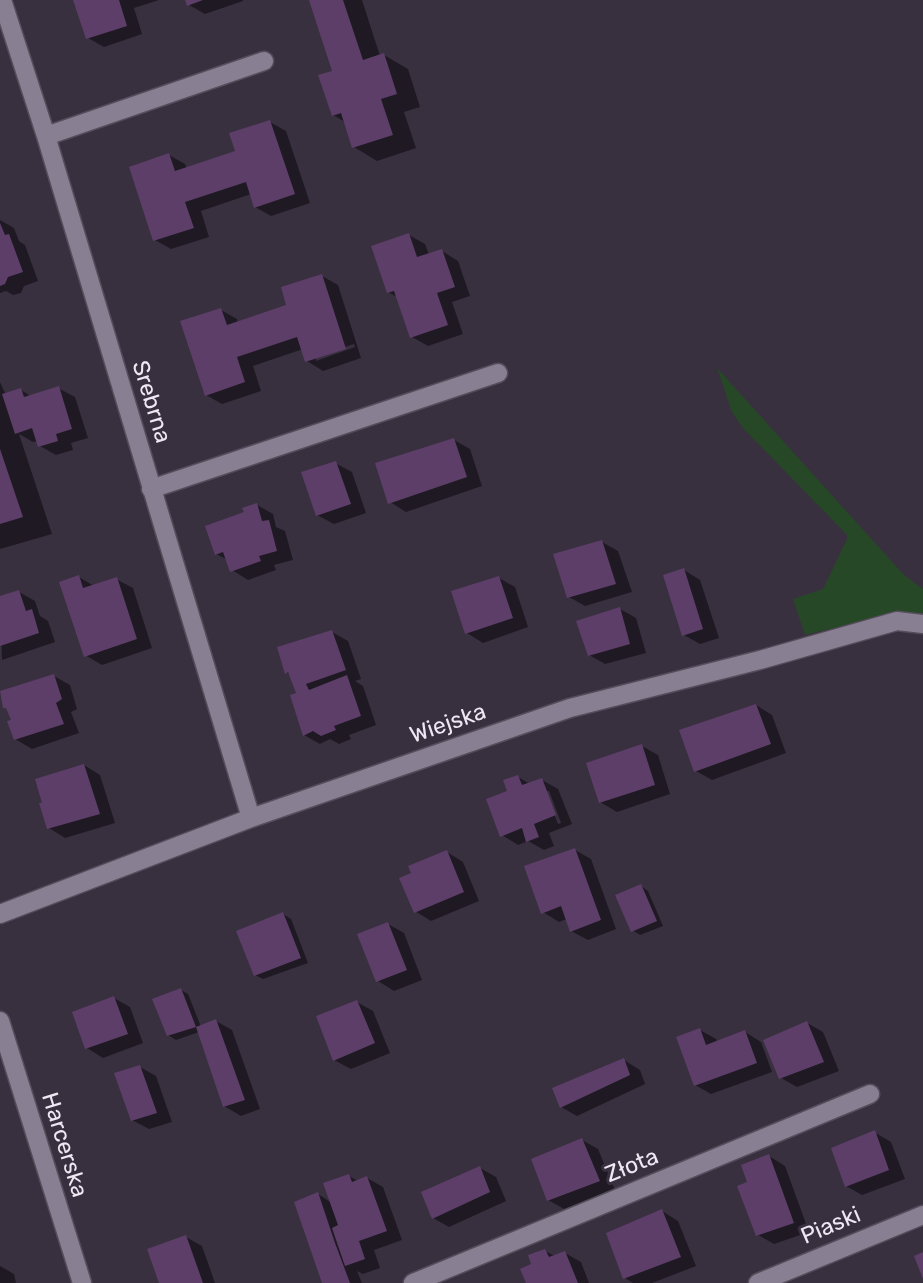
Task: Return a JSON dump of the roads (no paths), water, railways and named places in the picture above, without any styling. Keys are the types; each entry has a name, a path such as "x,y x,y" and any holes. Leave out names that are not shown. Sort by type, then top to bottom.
{"street":[{"name":"Srebrna","path":"2,0 46,136 251,818"},
{"path":"46,136 264,61"},
{"path":"151,489 498,373"},
{"name":"Wiejska","path":"0,914 251,818 570,708 760,660 897,621 923,624"},
{"name":"Harcerska","path":"0,1021 82,1283"},
{"name":"Złota","path":"413,1283 870,1094"},
{"name":"Piaski","path":"758,1283 923,1214"}]}
